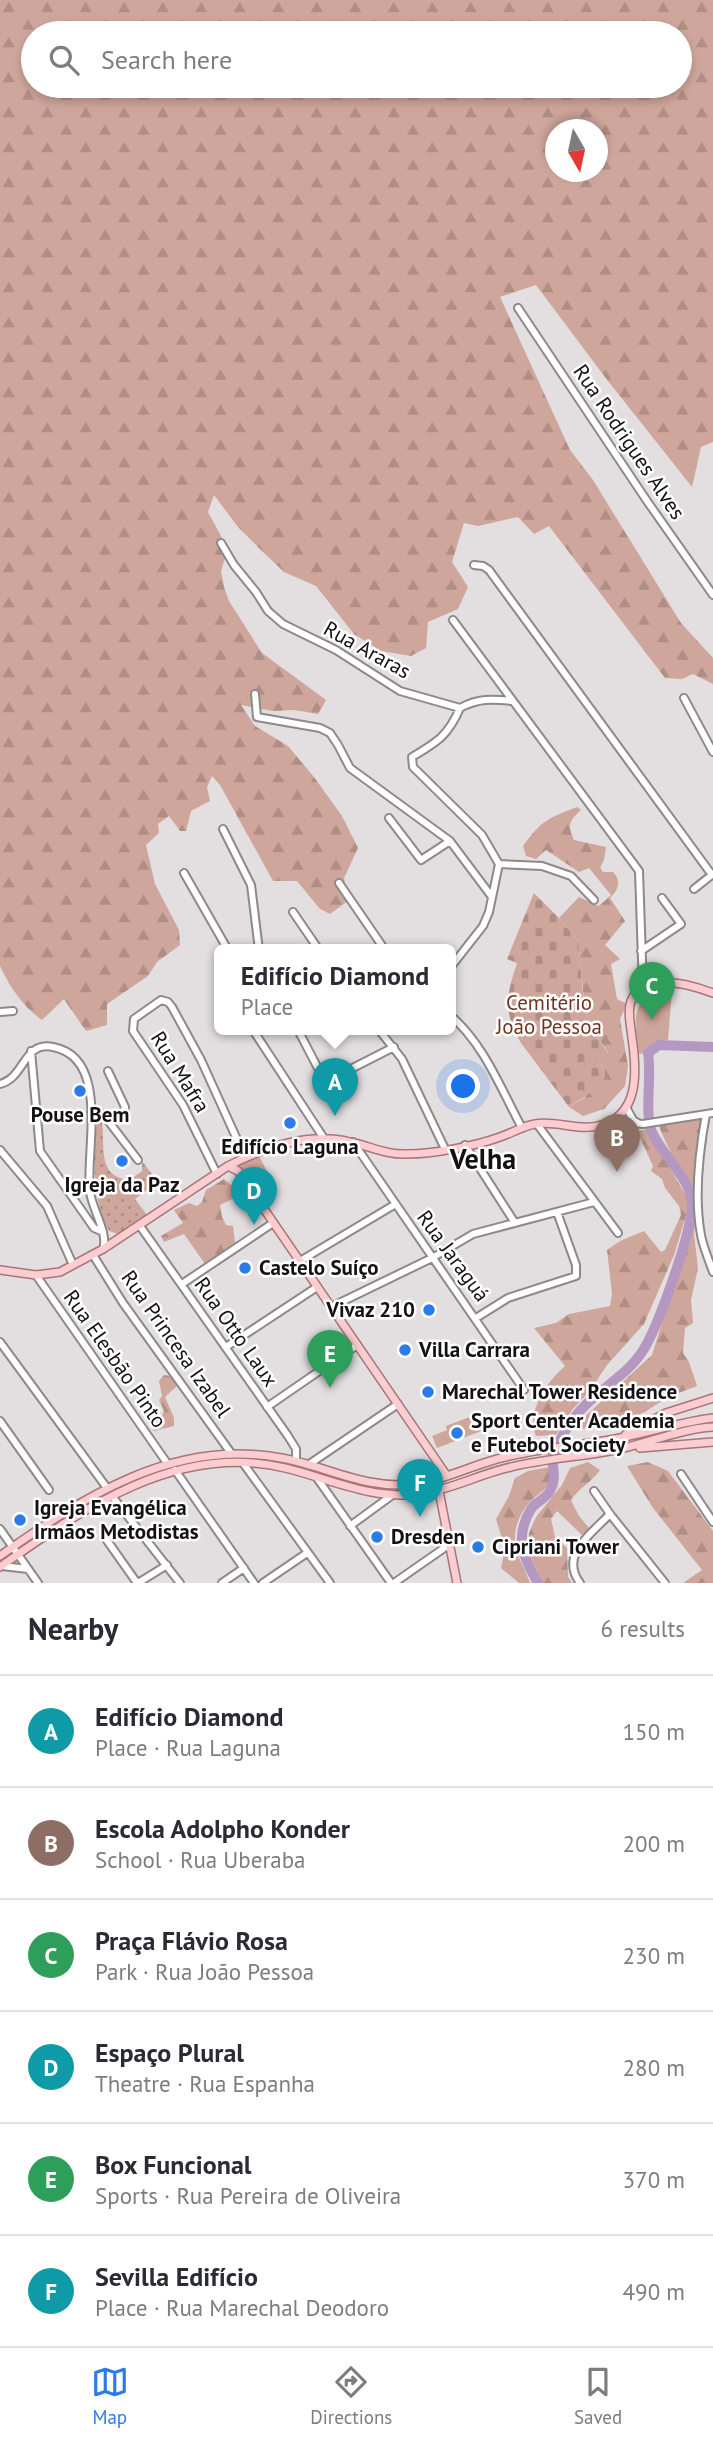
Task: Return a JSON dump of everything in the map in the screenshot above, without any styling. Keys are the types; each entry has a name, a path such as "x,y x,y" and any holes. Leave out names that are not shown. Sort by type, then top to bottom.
{"main road":[{"path":"0,1269 36,1275 60,1272 140,1226 229,1166 282,1145 323,1137 353,1142 378,1151 404,1154 499,1138 537,1124 553,1123 585,1128 600,1126 621,1115 636,1077 629,1010 631,1001 643,989 661,983 682,984 713,993"},
{"path":"238,1171 242,1159"},
{"path":"229,1166 238,1171 447,1476"},
{"path":"616,1439 666,1413 713,1398"},
{"path":"1,1567 15,1551 62,1514 107,1488 167,1462 231,1453 254,1454 296,1461 358,1481 387,1486 417,1484 532,1451 616,1439 713,1418"},
{"path":"612,1451 713,1427"},
{"path":"0,1556 15,1551 112,1496 175,1470 243,1463 284,1468 355,1490 391,1496 439,1490 509,1467 534,1462 612,1451 713,1442"},
{"path":"439,1490 457,1583"}],"street":[{"name":"Rua Rodrigues Alves","path":"518,308 713,595"},
{"name":"Rua Araras","path":"221,543 268,611 283,624 336,650 400,691 460,708"},
{"path":"474,565 489,570 713,874 694,889"},
{"path":"453,620 639,871 643,989"},
{"path":"255,694 257,717 320,728 330,733 350,768 450,841 492,897"},
{"path":"456,960 483,926 489,912 499,864 482,835 413,767 412,757 444,738 460,708 488,698 512,701"},
{"path":"684,698 713,752"},
{"path":"389,818 421,860 450,841"},
{"path":"223,829 251,885 257,944"},
{"path":"499,864 542,866 571,876 594,900"},
{"path":"184,873 225,944"},
{"path":"340,883 381,944"},
{"path":"641,951 681,924 662,898"},
{"path":"293,912 316,944"},
{"name":"Rua Mafra","path":"217,1174 183,1105 133,1031 134,1019 161,1000 173,1007 201,1060 242,1159"},
{"path":"0,1012 13,1011"},
{"path":"456,1020 477,1045 522,1128"},
{"path":"256,1035 323,1137"},
{"path":"301,1035 322,1076 327,1079 333,1079 394,1048"},
{"path":"383,1035 402,1059 446,1149"},
{"path":"0,1084 11,1080 31,1051 50,1046 77,1059 87,1078 91,1112 90,1194 103,1233 103,1249"},
{"path":"31,1051 40,1150 94,1228 112,1236 124,1236"},
{"path":"108,1071 125,1107 123,1113 109,1122"},
{"path":"91,1112 103,1114 138,1160"},
{"path":"621,1115 637,1123 709,1113 700,1159 699,1206 701,1237 713,1272"},
{"path":"621,1115 637,1123"},
{"path":"621,1115 637,1123"},
{"path":"537,1124 618,1233"},
{"name":"Rua Jaraguá","path":"353,1142 524,1390"},
{"path":"465,1145 515,1223"},
{"path":"0,1150 47,1206 73,1265"},
{"path":"331,1307 432,1258 473,1234 594,1202"},
{"path":"300,1261 394,1205"},
{"path":"476,1318 508,1298 576,1276 576,1265 557,1212"},
{"path":"182,1284 273,1223"},
{"name":"Rua Otto Laux","path":"140,1226 296,1449 296,1461"},
{"name":"Rua Princesa Izabel","path":"93,1255 123,1303 231,1453"},
{"name":"Rua Elesbão Pinto","path":"36,1275 167,1462"},
{"path":"226,1347 317,1287"},
{"path":"0,1342 107,1488"},
{"path":"267,1406 357,1345"},
{"path":"308,1465 398,1404"},
{"path":"0,1421 49,1490"},
{"path":"243,1463 330,1583"},
{"path":"175,1470 254,1583"},
{"path":"681,1474 713,1522"},
{"path":"317,1478 392,1583 450,1545"},
{"path":"594,1491 665,1583"},
{"path":"112,1496 180,1583"},
{"path":"350,1526 391,1496"},
{"path":"580,1583 572,1569 572,1559 579,1547 610,1514"},
{"path":"0,1529 38,1583"},
{"path":"106,1539 138,1583 167,1565"},
{"path":"264,1583 307,1553"},
{"path":"1,1567 28,1569"},
{"path":"222,1583 244,1568"}],"green space":[{"path":"0,0 713,0 713,442 701,447 692,487 536,285 500,297 570,450 593,480 681,623 713,658 713,684 693,674 682,679 665,678 549,526 534,534 518,517 478,526 464,523 452,562 468,587 458,609 428,622 426,648 411,656 381,651 354,634 316,586 284,572 238,527 214,495 208,512 228,549 221,571 229,601 262,653 326,700 318,714 294,710 273,711 241,705 255,726 288,746 342,816 358,848 344,878 349,900 330,914 320,909 297,881 273,881 220,785 212,776 207,787 210,801 191,811 186,831 180,831 169,816 158,824 159,833 146,845 155,884 179,930 180,945 157,962 148,976 107,1004 107,1025 86,1031 64,999 42,1020 18,996 0,966"},
{"path":"577,807 581,810 572,820 570,827 574,840 606,847 600,868 603,872 613,872 618,882 617,889 610,898 625,921 605,945 620,959 611,964 617,999 627,1004 620,1019 628,1066 625,1086 604,1109 583,1116 569,1107 584,1098 605,1075 599,1059 608,1052 594,1030 587,1010 579,942 559,918 579,897 599,906 611,895 589,868 579,872 546,850 536,859 526,856 523,846 546,821"},
{"name":"Cemitério João Pessoa","path":"534,893 579,942 587,1010 590,1021 608,1053 599,1059 605,1075 602,1085 569,1107 521,1043 509,1013 510,985 517,963 507,959"},
{"path":"663,990 672,990 668,1040 654,1043 646,1053 639,1054 636,1014 644,1000"},
{"path":"97,1116 101,1118 104,1157 111,1172 130,1180 142,1171 142,1161 158,1182 135,1199 147,1215 118,1234 109,1231 96,1189"},
{"path":"701,1118 697,1187 693,1196 659,1126"},
{"path":"648,1129 690,1203 674,1255 644,1324 607,1365 556,1435 536,1436 536,1407 551,1380 565,1366 534,1328 556,1323 569,1314 610,1306 612,1294 607,1250 644,1231 661,1252 665,1250 681,1215 679,1206 665,1188 662,1179 651,1171 653,1166 637,1131"},
{"path":"259,1156 268,1173 251,1185 240,1165"},
{"path":"224,1179 242,1194 220,1205 226,1225 233,1226 235,1243 205,1264 184,1234 164,1242 161,1236 183,1223 174,1210 189,1203 197,1206 202,1202 206,1190"},
{"path":"696,1215 694,1234 698,1268 691,1300 693,1323 685,1328 683,1353 697,1386 668,1397 645,1412 618,1423 577,1430 580,1421 652,1355"},
{"path":"164,1375 171,1376 177,1386 165,1397 174,1418 174,1426 154,1431 150,1425 161,1418 164,1411 159,1400 162,1396 159,1381"},
{"name":"Sport Center Academia e Futebol Society","path":"475,1415 481,1431 437,1448 432,1436 447,1430 446,1426"},
{"path":"588,1462 600,1470 571,1500 590,1529 582,1535 557,1511 551,1519 555,1537 567,1548 568,1577 572,1583 543,1583 527,1550 529,1533 536,1517 562,1485 570,1468"},
{"path":"648,1462 668,1471 713,1531 713,1583 683,1583 702,1570 653,1508 627,1466"},
{"path":"550,1467 548,1485 527,1505 516,1527 516,1548 530,1583 519,1583 501,1568 505,1548 496,1519 509,1496 515,1478 528,1471"}],"waterway":[{"path":"538,1583 522,1547 526,1519 533,1507 550,1491 554,1476 553,1455 572,1421 590,1400 635,1361 649,1340 673,1280 690,1219 692,1206 688,1187 652,1132 648,1105 648,1053 659,1045 713,1047"}],"place":[{"name":"Praça Flávio Rosa","path":"652,1020"},
{"name":"Pouse Bem","path":"80,1091"},
{"name":"Edifício Diamond","path":"335,1116"},
{"name":"Edifício Laguna","path":"290,1123"},
{"name":"Igreja da Paz","path":"122,1161"},
{"name":"Escola Adolpho Konder","path":"617,1172"},
{"name":"Espaço Plural","path":"254,1225"},
{"name":"Castelo Suíço","path":"245,1268"},
{"name":"Vivaz 210","path":"429,1310"},
{"name":"Villa Carrara","path":"405,1350"},
{"name":"Box Funcional","path":"330,1388"},
{"name":"Marechal Tower Residence","path":"428,1392"},
{"name":"Sport Center Academia e Futebol Society","path":"457,1433"},
{"name":"Sevilla Edifício","path":"420,1517"},
{"name":"Igreja Evangélica Irmãos Metodistas","path":"20,1520"},
{"name":"Dresden","path":"377,1537"},
{"name":"Cipriani Tower","path":"478,1547"}],"district":[{"name":"Velha","path":"483,1159"}]}
